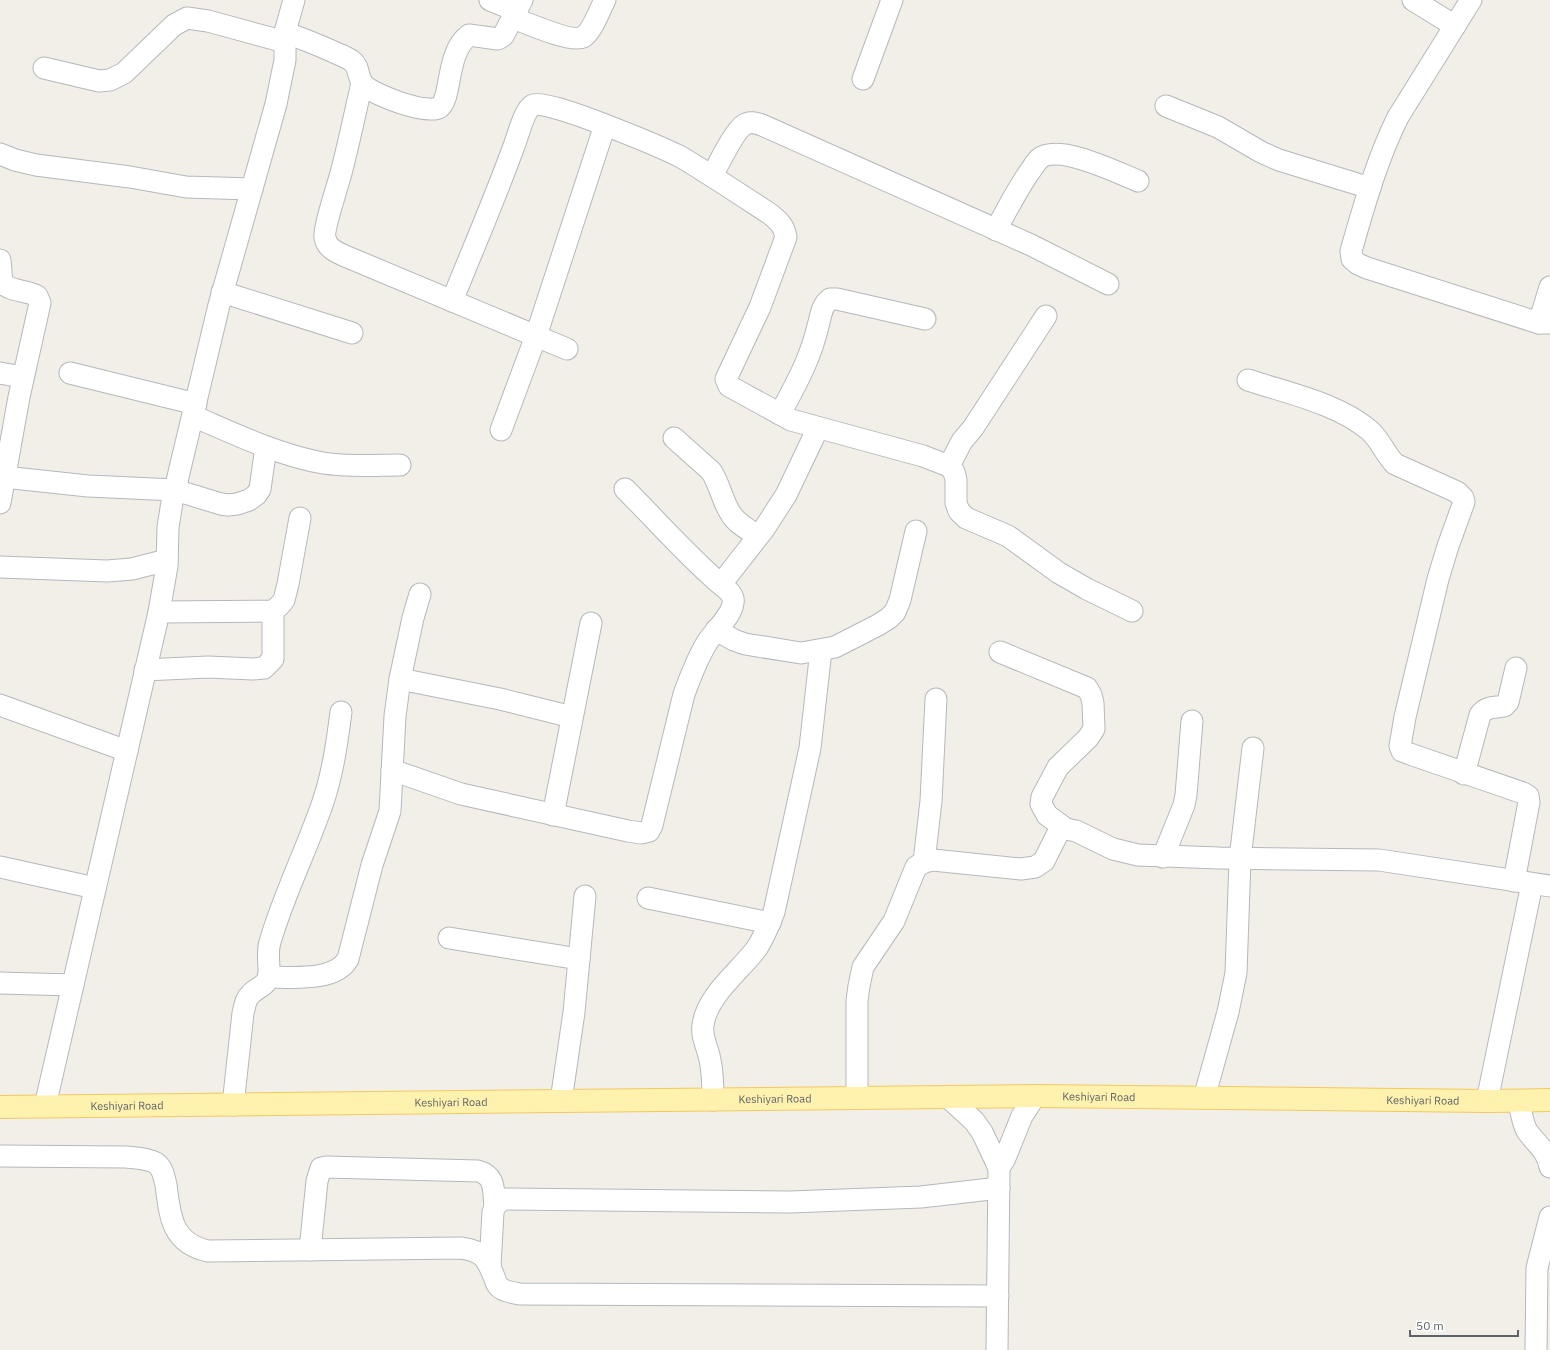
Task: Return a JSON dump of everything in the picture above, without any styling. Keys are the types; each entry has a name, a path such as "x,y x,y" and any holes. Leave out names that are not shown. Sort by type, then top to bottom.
{"main road":[{"name":"Keshiyari Road","path":"0,1107 1035,1096 1487,1101 1550,1100"}],"street":[{"path":"45,1106 159,612 167,560 168,527 175,490 222,292 278,98 285,60 285,37 294,0"},
{"path":"490,0 517,10 562,36 575,38 584,37 591,29 605,0"},
{"path":"863,79 892,0"},
{"path":"1413,0 1455,26"},
{"path":"1471,0 1398,117 1388,137 1370,188 1351,251 1352,259 1358,264 1367,268 1545,323 1550,287"},
{"path":"44,68 93,79 110,80 124,73 174,25 187,18 285,37 331,51 353,62 358,67 362,83 367,89 377,94 419,108 436,109 441,106 445,98 455,59 463,40 469,35 498,38 503,36 517,10"},
{"path":"362,83 325,236 327,244 333,250 344,256 567,349"},
{"path":"452,301 521,127 533,105 541,103 556,107 679,156 770,214 779,221 785,229 786,237 760,307 726,379 729,386 791,420 923,456 949,466 954,472 956,480 956,503 959,511 966,518 1008,536 1059,573 1087,589 1132,611"},
{"path":"1166,106 1218,127 1260,152 1279,160 1370,188"},
{"path":"712,176 732,139 743,125 751,122 762,125 996,230 1108,284"},
{"path":"501,430 536,336 604,125"},
{"path":"996,230 1018,189 1035,164 1040,158 1049,154 1059,153 1072,156 1138,181"},
{"path":"0,154 15,160 36,165 130,177 186,187 252,189"},
{"path":"0,260 2,283 7,288 30,292 37,296 40,303 23,377 0,503"},
{"path":"222,292 352,333"},
{"path":"780,414 808,361 813,348 824,304 830,299 837,298 925,319"},
{"path":"949,466 962,441 973,428 1046,316"},
{"path":"0,373 23,377"},
{"path":"70,373 195,410 266,447 292,455 324,463 400,465"},
{"path":"1248,380 1324,405 1341,413 1369,430 1395,464 1457,492 1464,498 1464,502 1438,579 1405,717 1400,746 1402,750 1410,754 1528,796 1532,884 1487,1101"},
{"path":"721,584 758,536 786,495 818,428"},
{"path":"674,438 711,471 716,477 731,514 738,522 758,536"},
{"path":"4,477 88,486 175,490 221,504 237,504 249,500 260,489 266,447"},
{"path":"392,770 462,794 628,831 641,833 649,831 652,825 686,689 695,666 708,642 730,612 733,603 732,596 721,584 694,560 625,489"},
{"path":"159,612 273,611 284,600 300,518"},
{"path":"716,630 734,640 762,647 801,653 834,647 878,625 895,612 900,600 916,530"},
{"path":"0,567 107,571 132,569 167,560"},
{"path":"269,977 303,977 326,974 338,970 348,959 372,865 390,811 395,716 400,679 411,625 420,594"},
{"path":"145,670 208,667 264,668 273,659 273,611"},
{"path":"553,815 591,623"},
{"path":"713,1100 712,1073 702,1027 704,1019 715,997 756,948 770,923 776,905 810,748 821,650"},
{"path":"1000,652 1086,688 1091,695 1093,703 1094,729 1088,738 1058,766 1042,797 1041,804 1046,815 1066,829 1083,834 1113,849 1138,855 1240,859 1379,860 1532,884"},
{"path":"1464,774 1480,715 1483,710 1504,706 1508,702 1516,668"},
{"path":"400,679 500,699 572,717"},
{"path":"924,862 931,801 936,699"},
{"path":"0,705 126,751"},
{"path":"233,1105 243,1013 246,1001 250,994 267,982 269,977 267,958 269,944 279,914 323,802 335,758 341,712"},
{"path":"1163,857 1184,805 1192,722"},
{"path":"1204,1098 1228,1012 1236,973 1240,859 1252,748"},
{"path":"857,1098 857,1001 862,967 894,921 916,867 924,862 933,860 1021,869 1034,867 1044,861 1059,831 1066,829"},
{"path":"0,866 95,888"},
{"path":"561,1101 574,1012 585,896"},
{"path":"648,898 770,923"},
{"path":"448,938 579,958"},
{"path":"0,983 72,985"},
{"path":"997,1350 999,1178 1014,1134 1022,1116 1035,1096"},
{"path":"948,1097 974,1121 982,1132 999,1178"},
{"path":"1519,1101 1523,1123 1544,1151 1550,1168"},
{"path":"0,1156 126,1157 143,1159 155,1163 160,1167 164,1175 170,1214 175,1229 180,1236 198,1248 208,1251 461,1248 480,1253 490,1266 496,1283 501,1288 520,1294 998,1296"},
{"path":"310,1250 317,1181 321,1168 478,1170 490,1177 495,1206"},
{"path":"490,1266 493,1212 495,1206 499,1201 513,1198 790,1202 921,1197 999,1178"},
{"path":"1536,1350 1537,1268 1550,1217"}]}
